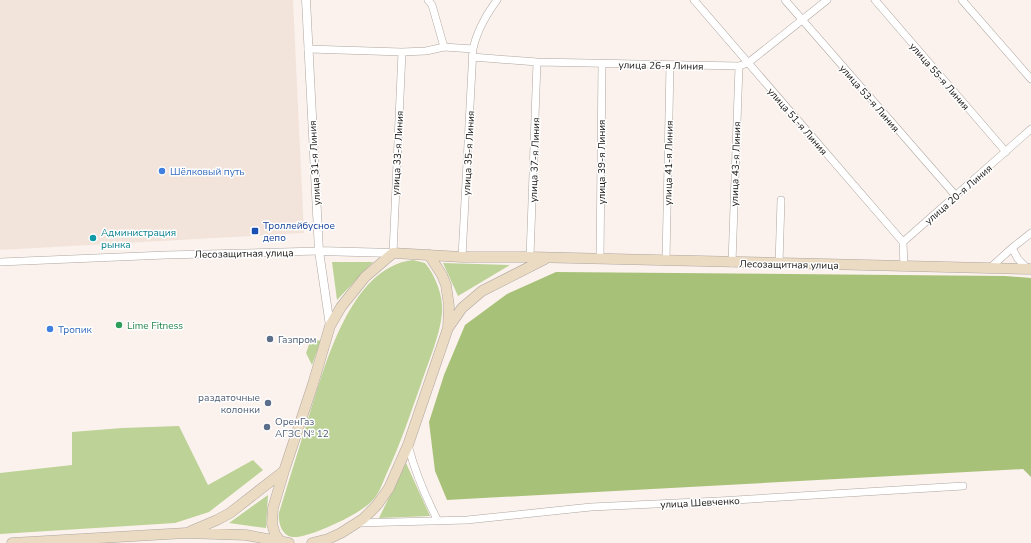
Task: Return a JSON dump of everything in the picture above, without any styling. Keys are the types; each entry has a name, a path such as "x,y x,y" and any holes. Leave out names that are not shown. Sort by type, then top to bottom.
{"main road":[{"name":"Лесозащитная улица","path":"392,254 462,257 530,257 1030,269"},
{"path":"284,542 273,529 271,519 275,498 313,384 330,326 341,307 365,277 392,254"},
{"path":"312,543 329,541 370,512 383,498 389,488 408,445 448,328 449,306 446,285 442,275 429,255"},
{"name":"Лесозащитная улица","path":"448,328 462,308 482,291 546,258"},
{"path":"186,533 230,513 284,471"},
{"path":"12,543 186,533 240,534 284,542"}],"street":[{"name":"улица 31-я Линия","path":"306,0 319,251 330,326"},
{"path":"428,0 432,5 444,47"},
{"name":"улица 35-я Линия","path":"462,257 473,49 477,34 485,18 497,0"},
{"name":"улица 51-я Линия","path":"694,0 903,242"},
{"name":"улица 53-я Линия","path":"785,0 956,196"},
{"name":"улица 26-я Линия","path":"472,57 537,62 739,66 748,63 827,0"},
{"name":"улица 55-я Линия","path":"875,0 1006,152"},
{"path":"962,0 1031,79"},
{"path":"308,49 402,52 426,51 444,47 473,49"},
{"name":"улица 33-я Линия","path":"392,254 402,52"},
{"name":"улица 37-я Линия","path":"530,257 537,62"},
{"name":"улица 39-я Линия","path":"600,259 602,64"},
{"name":"улица 41-я Линия","path":"666,261 670,65"},
{"name":"улица 43-я Линия","path":"732,263 739,66"},
{"name":"улица 20-я Линия","path":"903,242 1031,129"},
{"path":"779,264 780,200"},
{"path":"990,268 1031,233"},
{"path":"903,242 904,267"},
{"path":"1012,248 1018,259 1030,269"},
{"name":"Лесозащитная улица","path":"0,262 166,255 319,251 392,254"},
{"path":"408,445 412,464 422,490 438,521"},
{"name":"улица Шевченко","path":"356,523 466,520 591,507 790,497 963,486"}],"shaded area":[{"path":"0,0 293,0 304,233 0,250"}],"green space":[{"path":"413,260 425,263 439,288 442,305 441,323 400,441 380,489 372,501 346,519 334,525 300,537 288,536 281,528 279,513 323,372 343,322 357,299 372,280 391,267"},
{"path":"332,262 373,262 337,300"},
{"path":"443,263 510,265 458,296"},
{"path":"556,272 1005,276 1031,278 1031,477 1023,469 447,500 435,471 429,422 444,375 465,325 507,294"},
{"path":"321,340 312,365 306,353 310,342"},
{"path":"179,426 208,485 253,460 263,470 209,512 175,523 0,534 0,473 72,465 72,432"},
{"path":"406,463 430,516 379,518"},
{"path":"268,495 266,528 229,523"}],"place":[{"name":"Шёлковый путь","path":"162,171"},
{"name":"Троллейбусное депо","path":"255,231"},
{"name":"Администрация рынка","path":"93,238"},
{"name":"Lime Fitness","path":"119,325"},
{"name":"Тропик","path":"50,329"},
{"name":"Газпром","path":"270,339"},
{"name":"раздаточные колонки","path":"268,403"},
{"name":"ОренГаз АГЗС № 12","path":"267,427"}]}
